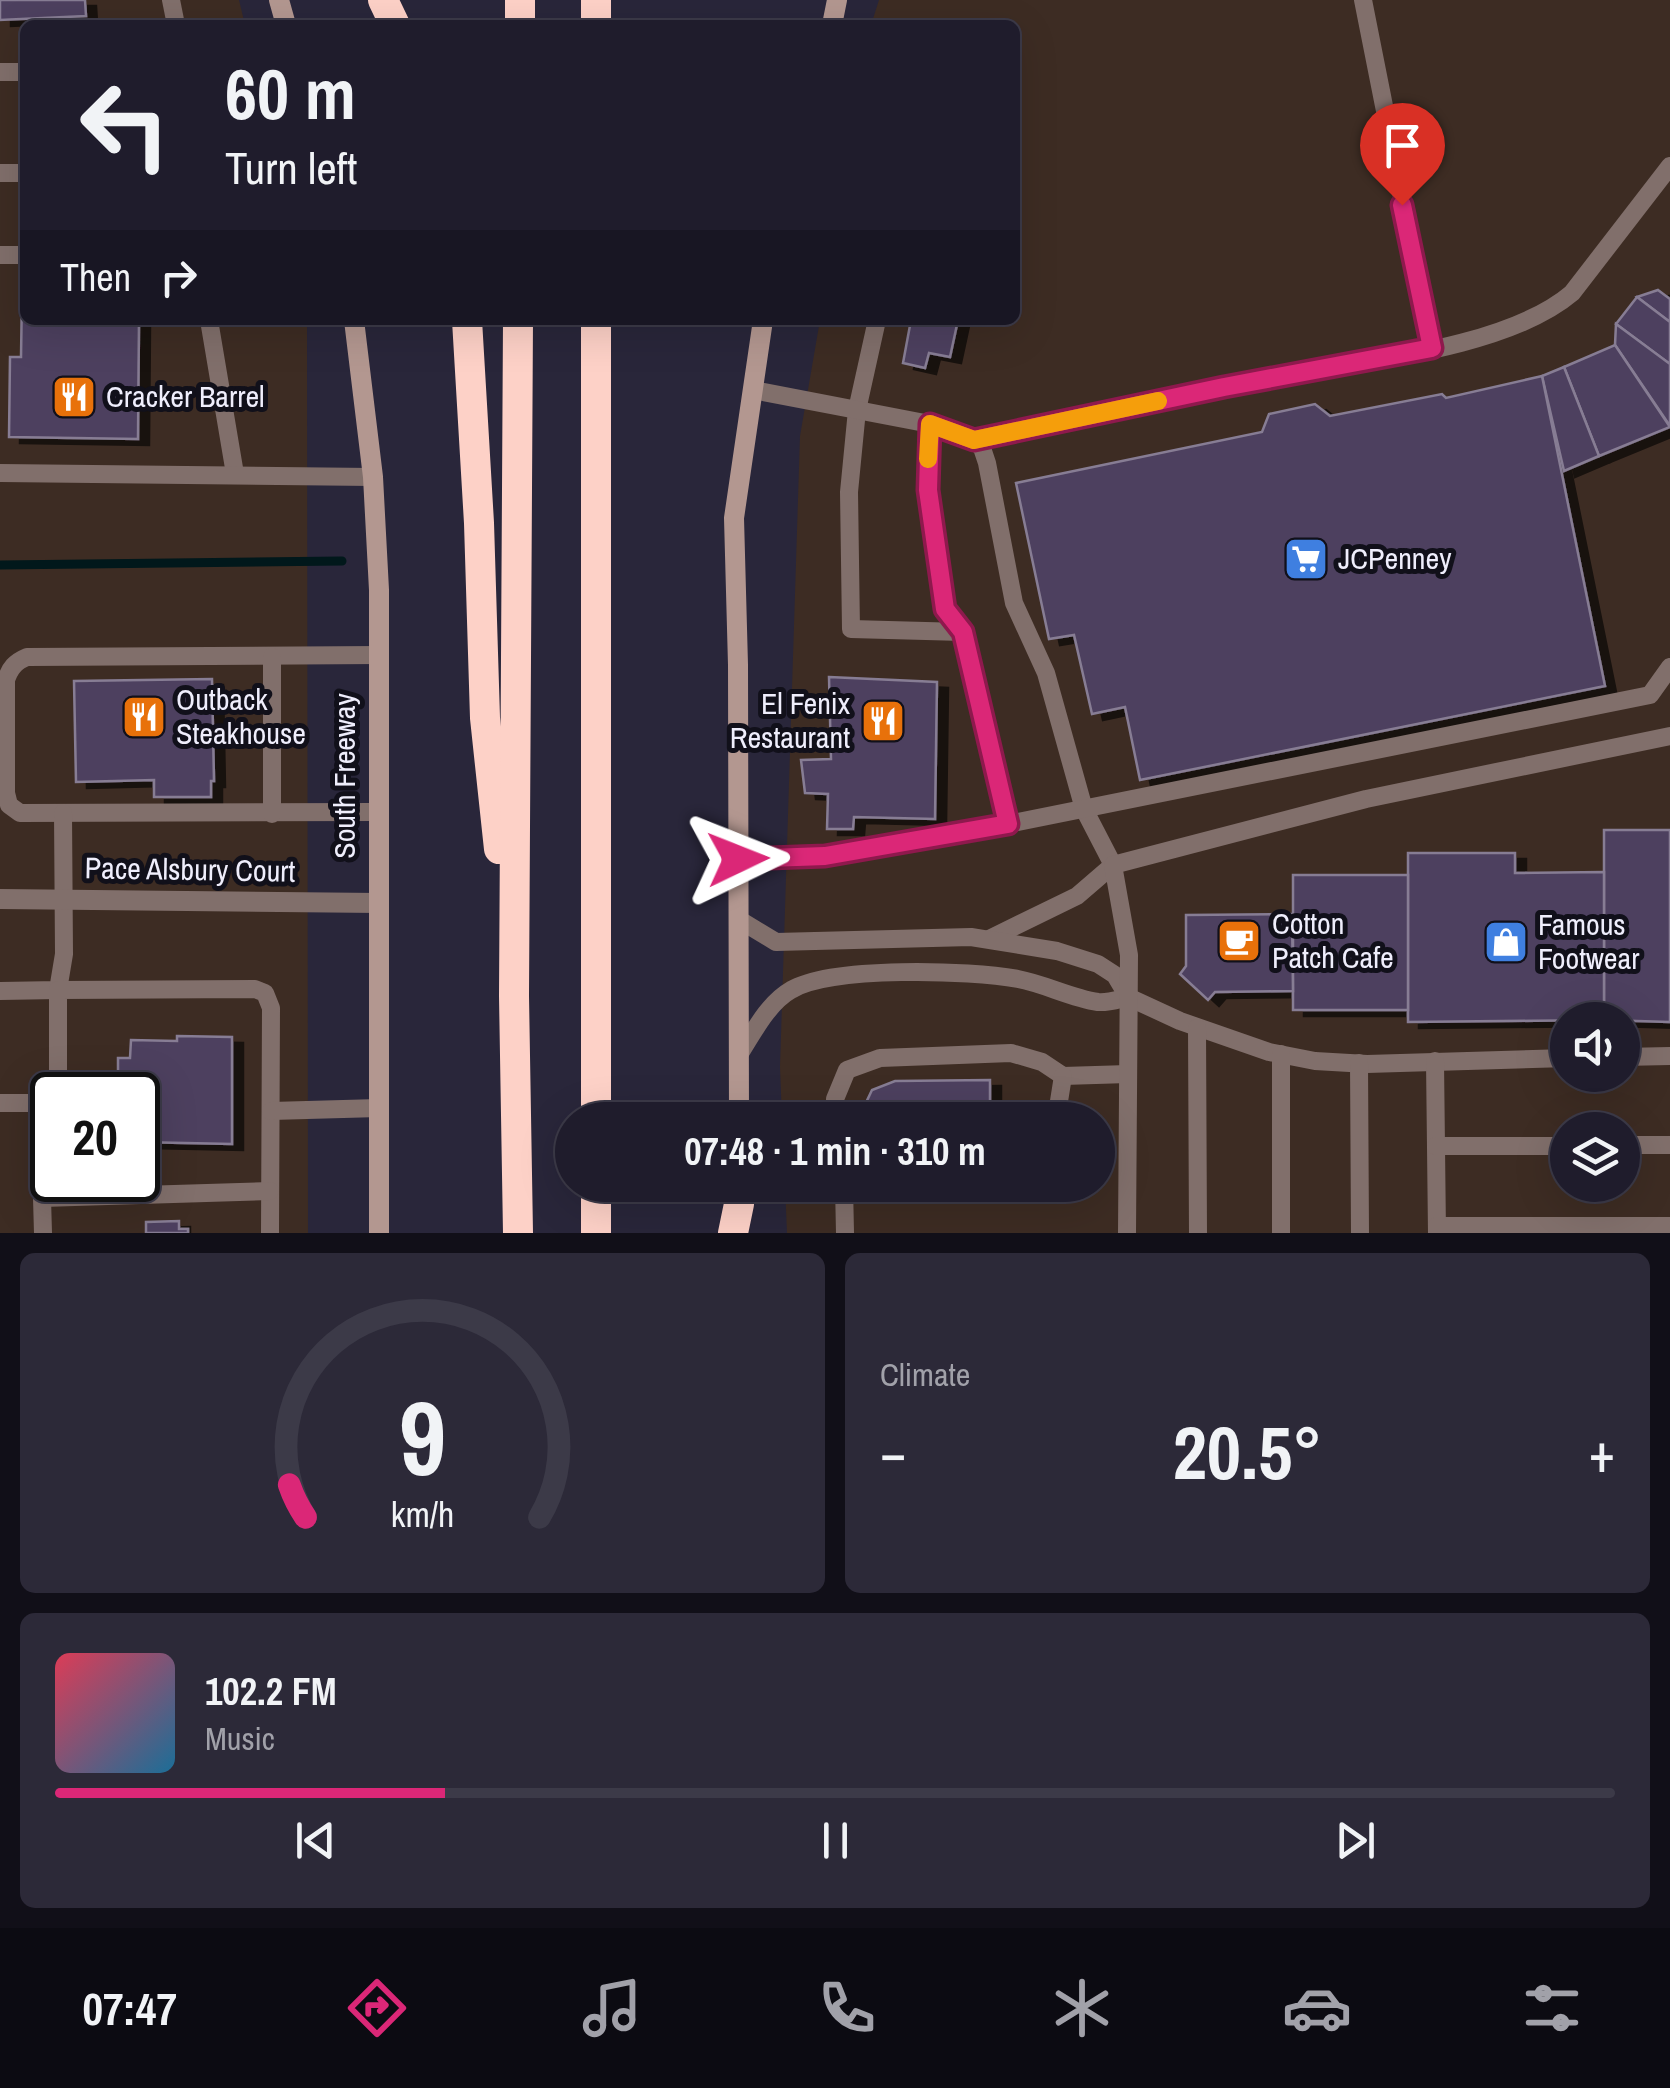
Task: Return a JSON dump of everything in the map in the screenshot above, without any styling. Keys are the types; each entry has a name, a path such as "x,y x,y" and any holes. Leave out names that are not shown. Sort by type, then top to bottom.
{"highway":[{"path":"467,325 485,718 514,996"},
{"path":"518,325 514,996 518,1233"},
{"path":"596,325 596,1102"},
{"path":"596,1202 596,1233"}],"main road":[{"name":"South Freeway","path":"355,325 378,524 379,1233"},
{"path":"738,1102 734,518 762,325"}],"street":[{"name":"Pace Alsbury Court","path":"0,899 380,903"}],"lane":[{"path":"1363,0 1432,348"},
{"path":"753,390 930,424 974,440 1485,336 1527,322 1557,306 1599,262 1670,166"},
{"path":"210,325 235,474"},
{"path":"876,325 857,410 849,492 852,629 963,632"},
{"path":"930,424 928,490 945,609 963,632 1008,824"},
{"path":"974,440 988,462 1014,603 1046,673 1084,810 1113,865 1129,955 1127,1233"},
{"path":"0,473 373,477"},
{"path":"380,655 27,658 9,660 6,680 7,808 20,813 380,812"},
{"path":"272,656 272,814"},
{"path":"738,859 825,856 1008,824 1650,695 1670,667"},
{"path":"988,939 1077,896 1113,865 1366,800 1670,736"},
{"path":"58,1072 58,990 64,954 63,813"},
{"path":"738,918 776,942 914,937 988,939 1057,950 1098,964 1115,975 1128,997"},
{"path":"738,1055 768,1012 790,990 838,978 955,972 1021,980 1101,1002 1128,997 1197,1028 1281,1054 1359,1064 1550,1058"},
{"path":"0,991 255,989 265,994 271,1008 270,1233"},
{"path":"1197,1028 1198,1233"},
{"path":"835,1102 847,1070 880,1058 1011,1054 1042,1062 1063,1076 1128,1074"},
{"path":"1281,1054 1281,1233"},
{"path":"1640,1057 1670,1056"},
{"path":"1434,1061 1437,1230 1670,1226"},
{"path":"1359,1064 1360,1233"},
{"path":"1059,1102 1063,1076"},
{"path":"0,1103 30,1104"},
{"path":"271,1111 378,1108"},
{"path":"1640,1145 1670,1145"},
{"path":"1436,1146 1550,1146"},
{"path":"160,1190 270,1191"},
{"path":"42,1202 43,1233"},
{"path":"844,1202 845,1233"}],"shaded area":[{"path":"0,0 239,0 244,20 20,20 20,325 307,325 308,1233 0,1233"},
{"path":"879,0 1670,0 1670,1233 787,1233 786,1202 1115,1202 1115,1102 781,1102 800,436 819,325 1020,325 1020,20 873,20"}],"building":[{"path":"0,0 85,0 86,16 0,20"},
{"path":"1658,290 1670,299 1670,322 1637,297"},
{"path":"1637,297 1670,322 1670,364 1616,324"},
{"path":"1616,324 1670,364 1670,426 1615,345"},
{"name":"Cracker Barrel","path":"22,325 139,325 138,439 9,437 10,357 21,357"},
{"path":"910,325 957,325 950,357 929,353 925,368 903,363"},
{"path":"1615,345 1670,427 1599,456 1564,367"},
{"path":"1564,367 1599,456 1564,471 1542,376"},
{"name":"JCPenney","path":"1542,376 1605,686 1140,780 1125,707 1092,714 1074,635 1049,639 1016,483 1262,432 1269,414 1315,404 1330,416 1442,394 1446,398"},
{"name":"El Fenix Restaurant","path":"829,677 937,682 935,819 854,817 853,829 827,829 828,794 805,793 801,760 831,759"},
{"name":"Outback Steakhouse","path":"212,679 211,797 154,797 154,780 76,782 74,681"},
{"path":"1604,830 1670,830 1670,1022 1640,1021 1640,1002 1604,1002"},
{"name":"Famous Footwear","path":"1408,853 1515,853 1515,873 1604,872 1604,1002 1550,1002 1550,1021 1408,1022"},
{"path":"1293,875 1408,875 1408,1010 1293,1010"},
{"name":"Cotton Patch Cafe","path":"1292,914 1293,991 1215,992 1208,1000 1180,974 1186,966 1186,915"},
{"path":"177,1036 232,1037 232,1144 160,1142 160,1072 118,1072 118,1058 130,1058 131,1040 177,1041"},
{"path":"990,1080 990,1102 866,1102 872,1090 895,1081"},
{"path":"179,1221 179,1229 188,1229 188,1233 146,1233 146,1222"}],"waterway":[{"path":"0,565 342,561"}],"slow traffic":[{"path":"928,459 930,424 974,440 1158,401"}],"place":[{"name":"Cracker Barrel","path":"74,397"},
{"name":"JCPenney","path":"1306,559"},
{"name":"Outback Steakhouse","path":"144,717"},
{"name":"El Fenix Restaurant","path":"883,721"},
{"name":"Cotton Patch Cafe","path":"1239,941"},
{"name":"Famous Footwear","path":"1506,942"}],"route":[{"path":"738,859 825,856 1008,824 963,632 945,609 928,490 930,424 974,440 1432,348 1402,205"}]}
